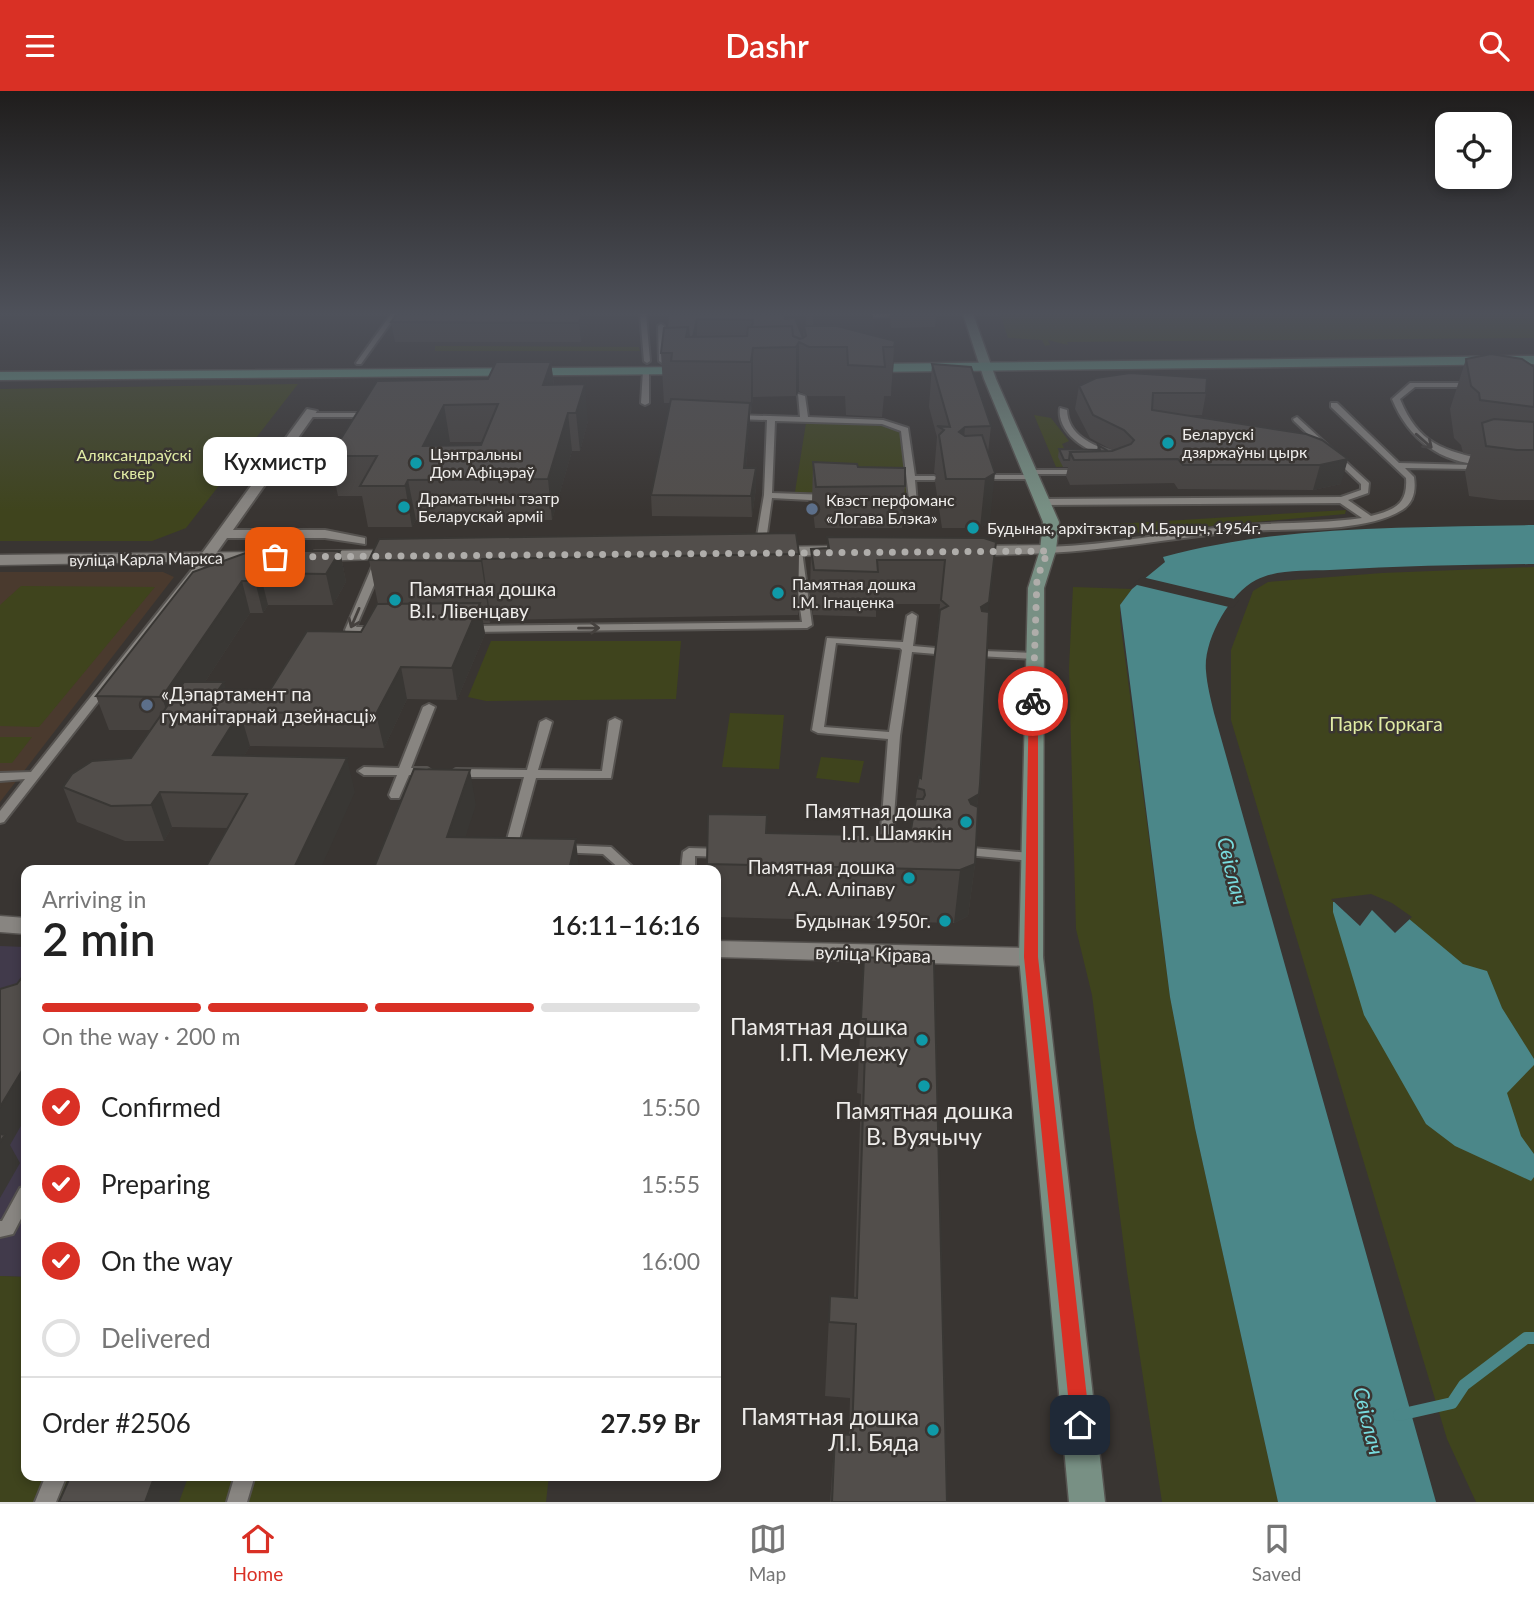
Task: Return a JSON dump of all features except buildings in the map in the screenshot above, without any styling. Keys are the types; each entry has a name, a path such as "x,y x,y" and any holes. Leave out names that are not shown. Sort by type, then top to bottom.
{"main road":[{"path":"991,380 1051,522 1048,551 1037,578 1031,957 1087,1502"}],"street":[{"path":"205,559 309,413"},
{"path":"223,534 326,534 360,541"},
{"path":"754,552 851,551"},
{"path":"947,551 1048,551"},
{"path":"302,556 422,555"},
{"name":"вуліца Карла Маркса","path":"0,560 275,557"},
{"path":"0,925 21,926"},
{"name":"вуліца Кірава","path":"721,949 1031,957"}],"lane":[{"path":"645,403 646,380"},
{"path":"1480,385 1413,385 1395,399 1404,423 1433,449 1472,461 1497,463"},
{"path":"801,396 804,419"},
{"path":"1048,551 1094,549 1234,529 1370,519 1399,509 1407,502 1411,488 1410,477 1334,405"},
{"path":"1063,410 1065,423 1076,436 1121,460"},
{"path":"309,413 386,415"},
{"path":"730,417 883,422 901,426 905,431 914,502 874,500"},
{"path":"754,552 768,495 771,418"},
{"path":"1042,502 1342,500 1364,491 1365,483 1297,419"},
{"path":"1398,465 1471,467"},
{"path":"973,478 1088,471"},
{"path":"911,478 934,478"},
{"path":"768,495 834,498"},
{"path":"1342,500 1370,519"},
{"path":"458,629 807,625 797,551"},
{"path":"381,555 350,630 390,630"},
{"path":"0,819 205,559"},
{"path":"789,582 803,582"},
{"path":"368,587 382,587"},
{"path":"886,843 894,736 912,616"},
{"path":"894,736 818,730 831,640 936,651"},
{"path":"984,654 1034,656"},
{"path":"395,795 429,707"},
{"path":"364,771 607,775 615,720"},
{"path":"546,722 534,774 511,848 606,850 624,865"},
{"path":"0,777 33,775"},
{"path":"688,865 689,852 730,853"},
{"path":"972,852 1031,857"},
{"path":"0,1229 7,1229 21,1202"},
{"path":"45,1502 54,1481"},
{"path":"237,1502 243,1481"}],"shaded area":[{"path":"0,572 163,572 174,577 0,802"},
{"path":"0,946 21,947 21,1277 0,1276"}],"green space":[{"name":"Аляксандраўскі сквер","path":"298,384 186,528 152,541 0,541 0,389"},
{"path":"1034,415 1051,418 1069,441 1062,444 1066,452 1090,466 1056,467"},
{"path":"806,423 905,426 906,496 795,492"},
{"path":"1346,510 1345,514 1098,536 1092,535 1083,526"},
{"name":"Парк Горкага","path":"1534,567 1534,1502 1476,1502 1447,1439 1231,720 1231,650 1253,591 1268,582 1382,573"},
{"path":"21,586 155,587 39,727 0,726 0,605"},
{"path":"1073,587 1132,589 1120,605 1120,620 1170,997 1195,1128 1278,1502 1162,1502 1127,1272 1092,995 1076,929 1069,668"},
{"path":"491,641 681,641 676,699 486,701 468,697"},
{"path":"730,713 784,715 779,769 722,767"},
{"path":"0,737 32,737 12,763 0,763"},
{"path":"821,757 864,761 859,783 816,778"},
{"path":"0,1276 21,1277 21,1481 548,1481 546,1502 0,1502"}],"water":[{"name":"Свіслач","path":"1534,525 1534,564 1302,571 1264,576 1236,596 1220,619 1209,646 1206,671 1214,713 1436,1502 1278,1502 1195,1128 1170,997 1120,605 1132,589 1165,562 1163,557 1209,546 1301,533 1347,530"},
{"path":"1370,897 1402,913 1463,964 1487,971 1502,1008 1534,1059 1534,1065 1507,1093 1521,1136 1534,1154 1534,1177 1531,1181 1455,1146 1426,1124 1364,1015 1333,912 1333,902"}],"pier":[{"path":"1142,577 1239,600 1233,608 1133,584"},
{"path":"1371,894 1392,903 1412,917 1395,933 1372,910 1360,926 1331,899"}],"waterway":[{"path":"1399,1415 1452,1403 1464,1385 1526,1338 1534,1338"}],"way so far":[{"path":"275,557 1048,551 1037,578 1033,701"}],"place":[{"name":"Беларускі дзяржаўны цырк","path":"1168,443"},
{"name":"Цэнтральны Дом Афіцэраў","path":"416,463"},
{"name":"Драматычны тэатр Беларускай арміі","path":"404,507"},
{"name":"Квэст перфоманс «Логава Блэка»","path":"812,509"},
{"name":"Будынак, архітэктар М.Баршч, 1954г.","path":"973,528"},
{"name":"Кухмистр","path":"275,557"},
{"name":"Памятная дошка І.М. Ігнаценка","path":"778,593"},
{"name":"Памятная дошка В.І. Лівенцаву","path":"395,600"},
{"name":"«Дэпартамент па гуманітарнай дзейнасці»","path":"147,705"},
{"name":"Памятная дошка І.П. Шамякін","path":"966,822"},
{"name":"Памятная дошка А.А. Аліпаву","path":"909,878"},
{"name":"Будынак 1950г.","path":"945,921"},
{"name":"Памятная дошка І.П. Мележу","path":"922,1040"},
{"name":"Памятная дошка В. Вуячычу","path":"924,1086"},
{"name":"Памятная дошка Л.І. Бяда","path":"933,1430"}],"route":[{"path":"1033,701 1031,957 1080,1425"}]}
